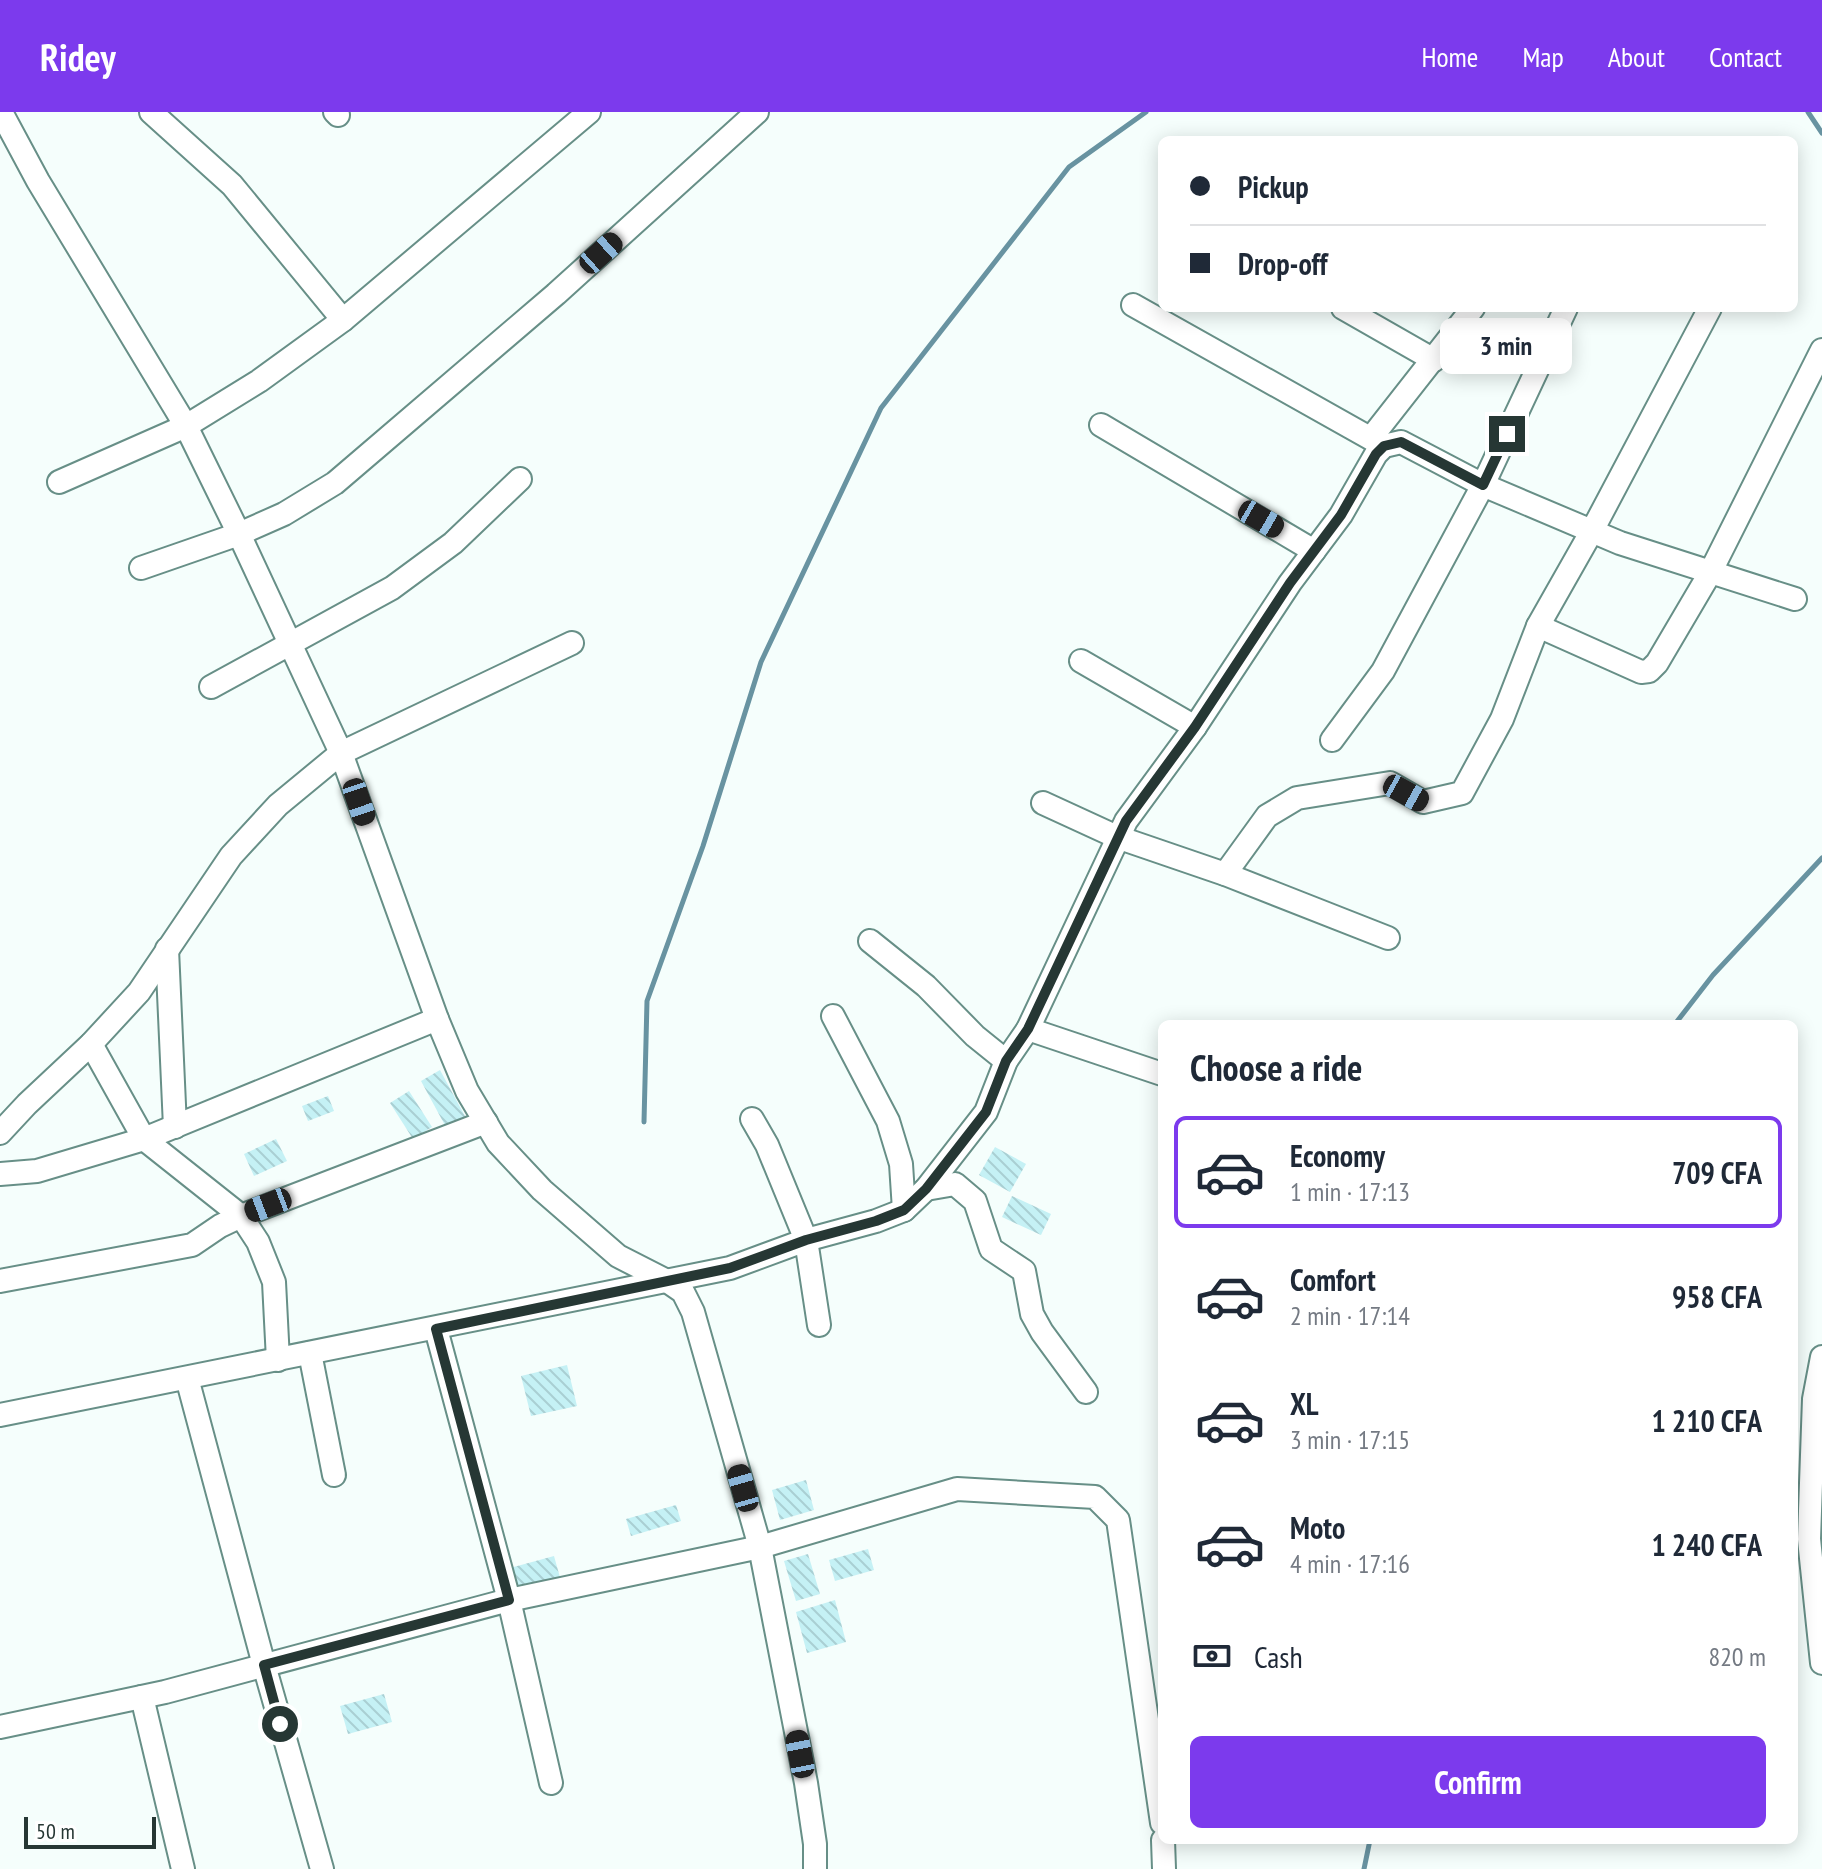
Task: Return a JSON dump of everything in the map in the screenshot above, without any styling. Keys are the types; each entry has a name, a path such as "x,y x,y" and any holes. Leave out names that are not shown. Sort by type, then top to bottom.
{"street":[{"path":"1,112 38,181 186,426 239,534 341,753 437,1019 467,1091 498,1143 542,1190 618,1256 683,1292 693,1312 760,1547 806,1783 815,1844 815,1869"},
{"path":"151,112 232,185 343,320"},
{"path":"59,482 186,426 259,381 343,320 589,112"},
{"path":"141,568 239,534 284,514 335,483 556,294 757,112"},
{"path":"1133,305 1378,442 1401,442 1483,485 1620,543 1795,599"},
{"path":"1350,312 1434,360"},
{"path":"0,1415 730,1268 806,1240 904,1210 926,1189 986,1112 1006,1061 1028,1029 1126,821 1195,727 1290,583 1341,515 1376,454 1378,442 1470,312"},
{"path":"1332,740 1383,671 1483,485 1564,312"},
{"path":"1225,874 1267,816 1297,798 1390,783 1423,802 1462,793 1502,719 1538,626 1708,312"},
{"path":"1538,626 1641,672 1649,671 1657,663 1710,573 1822,350"},
{"path":"1101,425 1314,551"},
{"path":"211,687 392,588 453,543 520,479"},
{"path":"0,1133 139,992 231,856 278,805 341,753 572,643"},
{"path":"1081,661 1195,727"},
{"path":"1043,803 1117,837 1225,874 1388,938"},
{"path":"870,941 926,986 975,1036 1006,1061"},
{"path":"167,949 175,1127"},
{"path":"833,1016 888,1121 901,1164 904,1210"},
{"path":"0,1174 37,1171 144,1139 437,1019"},
{"path":"1028,1029 1158,1073"},
{"path":"91,1044 144,1139 241,1216 258,1242 274,1282 278,1360"},
{"path":"752,1119 767,1145 806,1240 819,1325"},
{"path":"0,1281 192,1245 241,1216 486,1122"},
{"path":"926,1189 955,1184 975,1201 991,1249 1024,1271 1032,1314 1086,1392"},
{"path":"436,1329 509,1600 551,1783"},
{"path":"310,1353 334,1475"},
{"path":"1822,1357 1814,1399 1809,1539 1822,1663"},
{"path":"187,1378 322,1869"},
{"path":"0,1727 142,1697 509,1600 760,1547 957,1489 1095,1497 1118,1520 1158,1795"},
{"path":"142,1697 183,1869"},
{"path":"1163,1844 1164,1869"}],"building":[{"path":"440,1070 466,1118 447,1129 421,1081"},
{"path":"409,1091 432,1127 413,1139 390,1103"},
{"path":"328,1096 334,1111 308,1121 302,1106"},
{"path":"276,1139 287,1161 254,1176 244,1154"},
{"path":"995,1147 1026,1164 1010,1192 979,1175"},
{"path":"1012,1196 1051,1214 1041,1235 1002,1217"},
{"path":"567,1365 577,1406 531,1416 521,1376"},
{"path":"806,1480 814,1510 780,1520 772,1490"},
{"path":"676,1505 681,1521 631,1536 626,1519"},
{"path":"868,1549 874,1570 835,1581 829,1560"},
{"path":"808,1554 820,1594 796,1601 784,1561"},
{"path":"554,1556 561,1581 518,1593 510,1568"},
{"path":"835,1600 846,1642 807,1653 796,1612"},
{"path":"384,1694 392,1722 348,1734 340,1706"}],"waterway":[{"path":"644,1122 647,1001 703,846 761,662 881,408 1069,167 1146,112"},
{"path":"1808,112 1822,133"},
{"path":"1678,1020 1713,975 1822,858"},
{"path":"1364,1869 1369,1844"}],"route":[{"path":"280,1724 264,1665 509,1600 436,1329 730,1268 806,1240 904,1210 926,1189 986,1112 1006,1061 1028,1029 1126,821 1195,727 1290,583 1341,515 1376,454 1392,442 1401,442 1483,485 1507,434"}]}
